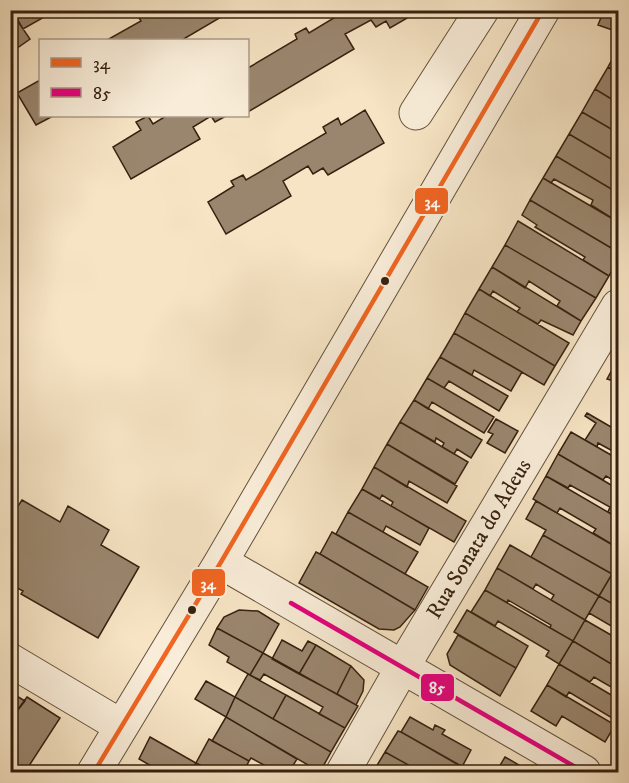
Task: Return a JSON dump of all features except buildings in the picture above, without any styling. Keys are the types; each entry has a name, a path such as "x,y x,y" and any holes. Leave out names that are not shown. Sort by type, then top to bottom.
{"street":[{"path":"416,113 482,10"},
{"path":"94,772 221,562 543,10"},
{"name":"Rua Sonata do Adeus","path":"343,772 402,668 618,306"},
{"path":"221,562 584,772"},
{"path":"10,660 121,726"}],"transit line":[{"name":"34","path":"94,772 221,562 543,10"},
{"name":"85","path":"291,603 584,772"}]}
